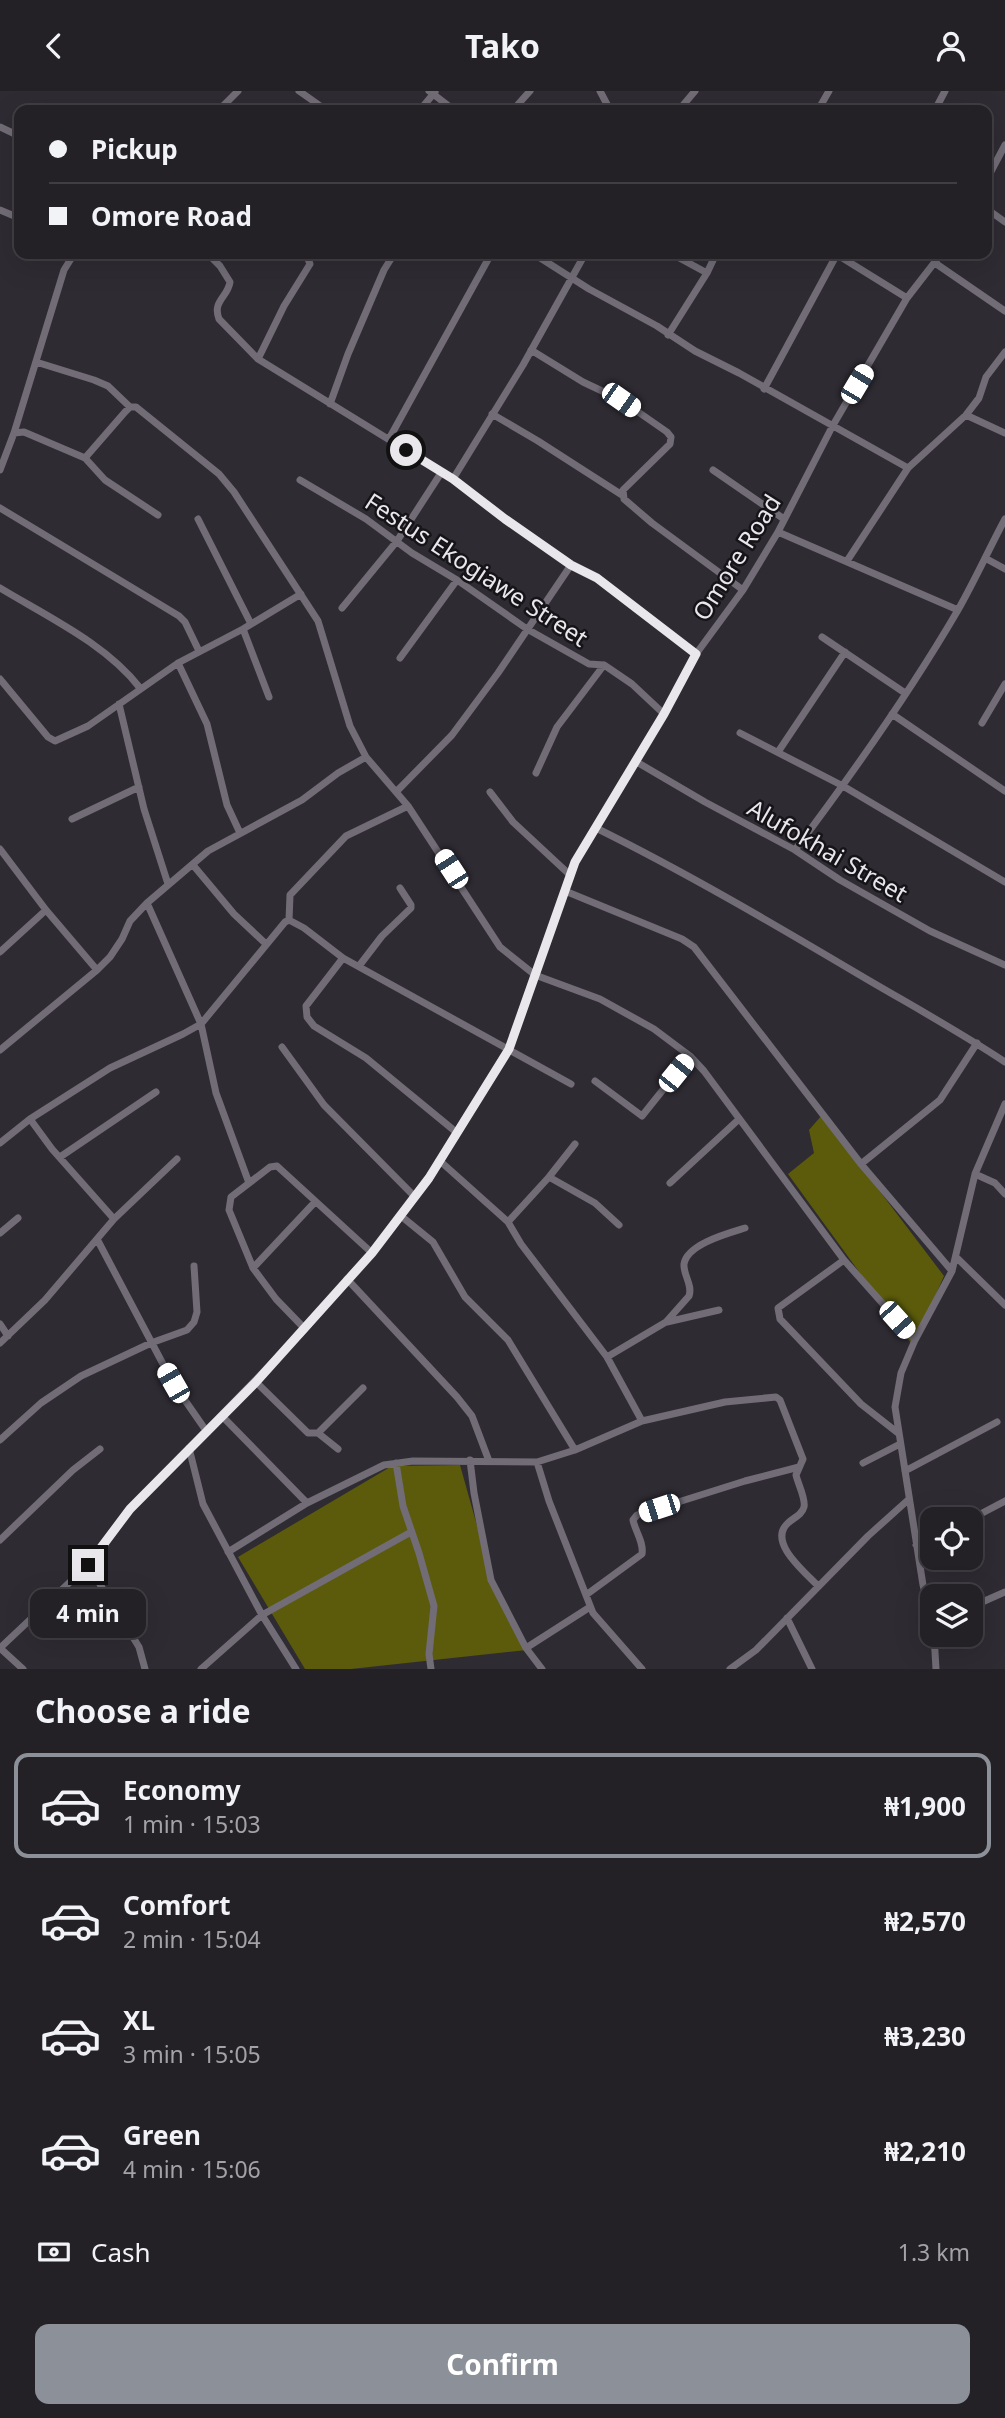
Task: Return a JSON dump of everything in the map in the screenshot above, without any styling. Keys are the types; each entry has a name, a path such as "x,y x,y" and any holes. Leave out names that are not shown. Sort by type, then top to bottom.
{"street":[{"path":"224,105 237,91"},
{"path":"299,91 319,105"},
{"path":"517,105 530,91"},
{"path":"683,105 695,91"},
{"path":"433,92 448,105"},
{"path":"992,170 1005,145"},
{"path":"0,470 64,270 71,259"},
{"path":"213,259 230,282 229,288 218,300 215,311 219,319 258,359 453,479 571,565 597,578 696,654"},
{"path":"258,359 284,306 310,264 309,259"},
{"path":"330,404 348,354 391,259"},
{"path":"389,439 488,259"},
{"path":"542,259 668,335 908,468"},
{"path":"453,479 582,259"},
{"path":"682,259 707,273"},
{"path":"668,335 714,259"},
{"path":"764,389 834,259"},
{"path":"850,259 907,298"},
{"name":"Omore Road","path":"0,1648 88,1565 130,1509 305,1329 372,1253 440,1161 509,1049 575,862 664,714 696,654 743,590 778,532 832,427 907,298 938,259"},
{"path":"935,263 1005,311"},
{"path":"531,350 583,382 621,400 671,437 670,443 623,490 622,495"},
{"path":"846,561 908,468 966,415 979,398 986,377 1005,352"},
{"path":"36,362 108,386 130,407 136,407 219,474 234,492 318,621 350,726 366,757 397,790 500,947 535,975 600,999 654,1029 690,1056 704,1071 844,1260 915,1340"},
{"path":"85,457 130,407"},
{"path":"492,414 538,440 622,495 631,507 743,590"},
{"path":"966,415 1005,433"},
{"path":"14,433 24,432 85,457 106,480 158,515"},
{"path":"713,470 784,519"},
{"path":"342,608 397,541 441,473"},
{"name":"Festus Ekogiawe Street","path":"300,479 366,519 527,629 589,664 604,666 632,684 664,714"},
{"path":"0,508 179,617 185,622 199,651"},
{"path":"198,519 251,624"},
{"path":"795,850 892,714 958,610 1005,519"},
{"path":"778,532 958,610"},
{"path":"985,558 1005,569"},
{"path":"397,790 452,735 571,565"},
{"path":"400,658 457,580"},
{"path":"0,588 76,634 114,661 141,688"},
{"path":"0,679 48,737 55,741 88,726 178,663 243,629 301,594"},
{"path":"243,629 268,697"},
{"path":"822,637 905,693"},
{"path":"778,753 845,652"},
{"path":"178,663 207,724 227,805 240,833"},
{"path":"536,773 556,727 604,666"},
{"path":"982,723 1005,684"},
{"path":"119,704 139,787 168,884"},
{"path":"892,714 1005,791"},
{"path":"740,733 843,786 1005,882"},
{"path":"0,1051 97,970 110,957 130,921 146,903 208,851 302,800 338,773 366,757"},
{"name":"Alufokhai Street","path":"635,761 705,803 795,850 840,880 930,931 1005,965"},
{"path":"72,819 139,787"},
{"path":"490,792 513,822 570,875"},
{"path":"289,920 290,895 346,836 408,806"},
{"path":"596,828 792,934 1005,1062"},
{"path":"1,852 97,970"},
{"path":"193,865 234,914 266,944"},
{"path":"359,966 382,936 411,908 400,888"},
{"path":"565,891 682,939 694,947 861,1164 952,1271"},
{"path":"146,903 201,1024 216,1093 248,1183"},
{"path":"0,952 46,910"},
{"path":"0,1143 30,1119 110,1068 201,1024 289,920"},
{"path":"289,920 343,958 571,1084"},
{"path":"343,958 306,1006 307,1017 314,1026 366,1058 456,1132"},
{"path":"861,1164 940,1100 977,1043"},
{"path":"282,1047 324,1105 415,1196"},
{"path":"595,1081 642,1116 690,1056"},
{"path":"60,1157 156,1092"},
{"path":"924,1584 908,1500 895,1407 901,1373 915,1340 952,1271 975,1174 1005,1104"},
{"path":"30,1119 114,1219"},
{"path":"670,1182 738,1120"},
{"path":"508,1221 575,1144"},
{"path":"0,1343 45,1300 114,1219 177,1159"},
{"path":"440,1161 508,1221 521,1244 607,1357 642,1422"},
{"path":"305,1329 276,1299 253,1268 229,1210 231,1197 270,1167 277,1166 372,1253"},
{"path":"975,1174 995,1183 1005,1194"},
{"path":"549,1177 595,1203 619,1225"},
{"path":"253,1268 315,1202"},
{"path":"401,1216 433,1242 465,1297 508,1340 575,1450"},
{"path":"0,1233 18,1218"},
{"path":"666,1322 691,1291 684,1265 687,1257 695,1248 716,1238 746,1229"},
{"path":"97,1239 150,1343 173,1383 207,1432"},
{"path":"956,1257 1005,1305"},
{"path":"844,1260 778,1308 777,1313 861,1404 898,1433"},
{"path":"0,1440 41,1403 81,1376 150,1343 180,1333 194,1322 197,1312 194,1266"},
{"path":"347,1279 472,1416 489,1461"},
{"path":"607,1357 666,1322 719,1310"},
{"path":"0,1324 8,1336"},
{"path":"256,1382 308,1433 318,1433 338,1449"},
{"path":"318,1433 363,1388"},
{"path":"228,1552 307,1503 366,1473 396,1463 470,1460 537,1462 575,1450 642,1422 725,1402 776,1397 780,1400 803,1459 796,1475 804,1505 802,1512 786,1523 781,1540 784,1548 818,1586"},
{"path":"222,1416 307,1503"},
{"path":"905,1471 997,1422"},
{"path":"863,1463 900,1444"},
{"path":"189,1448 203,1504 262,1615 296,1669"},
{"path":"0,1540 73,1470 100,1449"},
{"path":"470,1460 491,1580 526,1648 542,1669"},
{"path":"537,1462 549,1501 590,1607 642,1669"},
{"path":"396,1463 403,1506 434,1607 429,1654 431,1669"},
{"path":"586,1595 642,1554 643,1548 634,1524 637,1515 799,1467"},
{"path":"730,1669 756,1650 868,1536 908,1500"},
{"path":"983,1513 1005,1501"},
{"path":"201,1669 262,1615 411,1532"},
{"path":"916,1545 920,1543"},
{"path":"88,1565 139,1647 145,1669"},
{"path":"983,1602 1005,1592"},
{"path":"526,1648 590,1607"},
{"path":"787,1618 811,1669"},
{"path":"935,1647 936,1669"},
{"path":"0,1648 23,1669"}],"shaded area":[{"path":"822,1115 944,1276 913,1346 788,1174 814,1153 809,1130"},
{"path":"460,1465 492,1579 527,1650 351,1669 305,1669 238,1557 392,1466"}],"route":[{"path":"88,1565 130,1509 256,1382 372,1253 429,1178 509,1049 575,862 664,714 696,654 597,578 571,565 453,479 406,450"}]}
